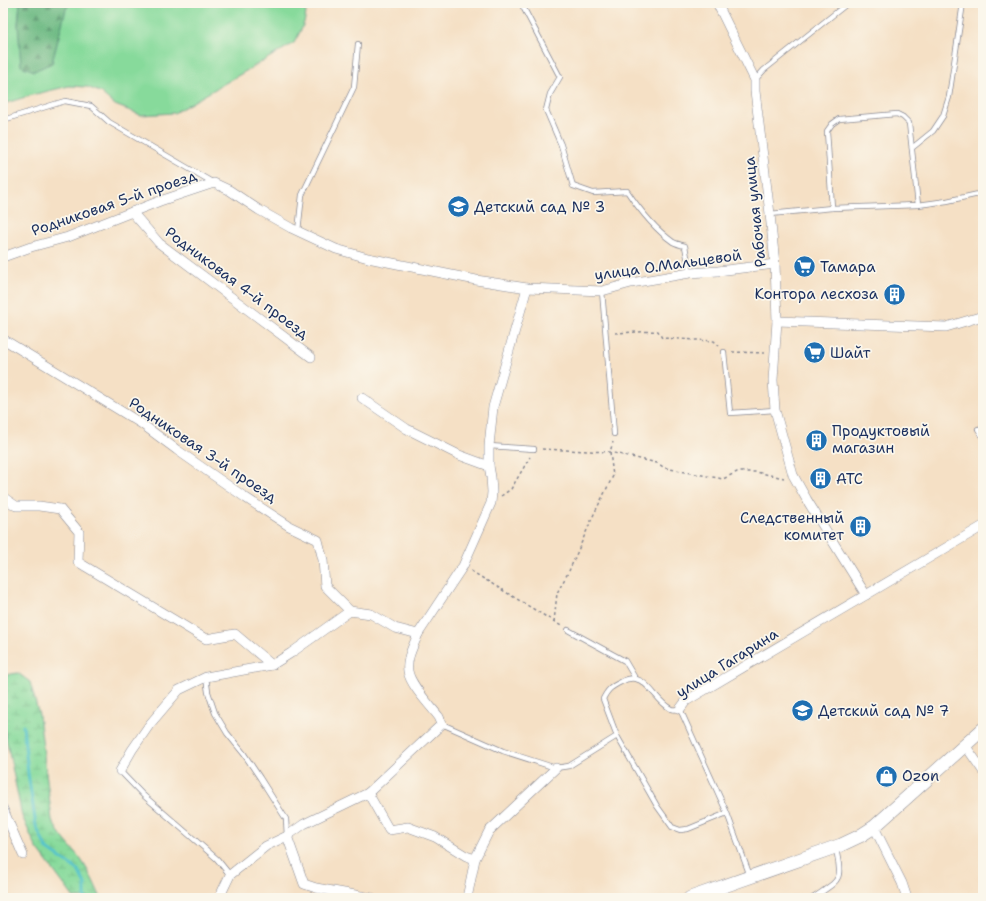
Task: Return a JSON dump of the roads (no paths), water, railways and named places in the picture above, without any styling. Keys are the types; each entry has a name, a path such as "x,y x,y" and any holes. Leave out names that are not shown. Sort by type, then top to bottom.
{"main road":[{"path":"690,898 836,847 860,836 874,827 983,729"}],"street":[{"name":"Рабочая улица","path":"717,3 754,80 775,264 776,321 773,380 775,410 793,475 806,500 866,595"},
{"name":"Родниковая 5-й проезд","path":"3,257 31,247 68,237 185,192 214,183 229,190 259,210 336,249 368,258 476,280 527,288"},
{"name":"Родниковая 4-й проезд","path":"132,212 159,243 311,357"},
{"name":"улица О.Мальцевой","path":"527,288 602,291 631,283 662,279 690,273 775,264"},
{"path":"219,898 230,875 266,846 287,836 304,824 368,793 442,724 439,717 410,680 408,670 409,658 418,634 463,566 491,503 492,485 489,466 489,446 493,407 527,288"},
{"path":"776,321 946,327 983,316"},
{"name":"Родниковая 3-й проезд","path":"3,339 142,424 246,498 289,526 318,540 323,560 326,586 350,611"},
{"path":"362,398 407,429 459,455 489,466"},
{"path":"3,497 16,506 39,506 60,509 79,532 78,562 206,639 235,634 272,664"},
{"name":"улица Гагарина","path":"680,709 686,701 983,526"},
{"path":"120,771 132,750 166,704 179,690 206,677 272,664 291,653 350,611 371,614 395,628 418,634"},
{"path":"965,745 983,771"},
{"path":"467,898 475,859 489,831 556,768"},
{"path":"368,793 389,830 408,826 435,837 466,856 475,859"},
{"path":"3,809 24,855"},
{"path":"874,827 902,883 907,898"},
{"path":"287,836 304,884 316,888 372,898"}],"lane":[{"path":"522,3 560,77 550,94 546,110 561,145 573,186 592,193 627,192 638,208 658,229 674,243 685,246 690,273"},
{"path":"754,80 764,70 848,3"},
{"path":"912,148 933,131 943,116 949,97 963,3"},
{"path":"298,231 302,195 354,86 358,44"},
{"path":"3,120 65,101 91,106 109,122 214,183"},
{"path":"832,208 827,131 832,124 839,119 897,114 909,123 918,205"},
{"path":"770,214 832,208 918,205 948,201 983,193"},
{"path":"602,291 614,434"},
{"path":"724,352 730,413 775,410"},
{"path":"978,429 983,436"},
{"path":"489,446 534,449"},
{"name":"улица Гагарина","path":"568,630 624,662 635,678 644,682 659,700 672,710 680,709"},
{"path":"206,677 208,692 215,713 227,733 244,754 260,778 286,820 287,836"},
{"path":"635,678 625,679 608,689 603,699 617,736 657,806 672,827 680,830 688,830 728,813"},
{"path":"680,709 728,813 750,876"},
{"path":"442,724 503,751 556,768 569,766 617,736"},
{"path":"120,771 142,795 217,859 230,875"},
{"path":"813,898 835,883 839,876 840,868 836,847"}],"waterway":[{"path":"23,726 36,826 46,848 78,870 85,884 85,898"}],"place":[{"name":"Детский сад № 3","path":"459,207"},
{"name":"Тамара","path":"804,267"},
{"name":"Контора лесхоза","path":"894,294"},
{"name":"Шайт","path":"815,353"},
{"name":"Продуктовый магазин","path":"817,440"},
{"name":"АТС","path":"821,479"},
{"name":"Следственный комитет","path":"860,527"},
{"name":"Детский сад № 7","path":"802,711"},
{"name":"Ozon","path":"886,776"}]}
